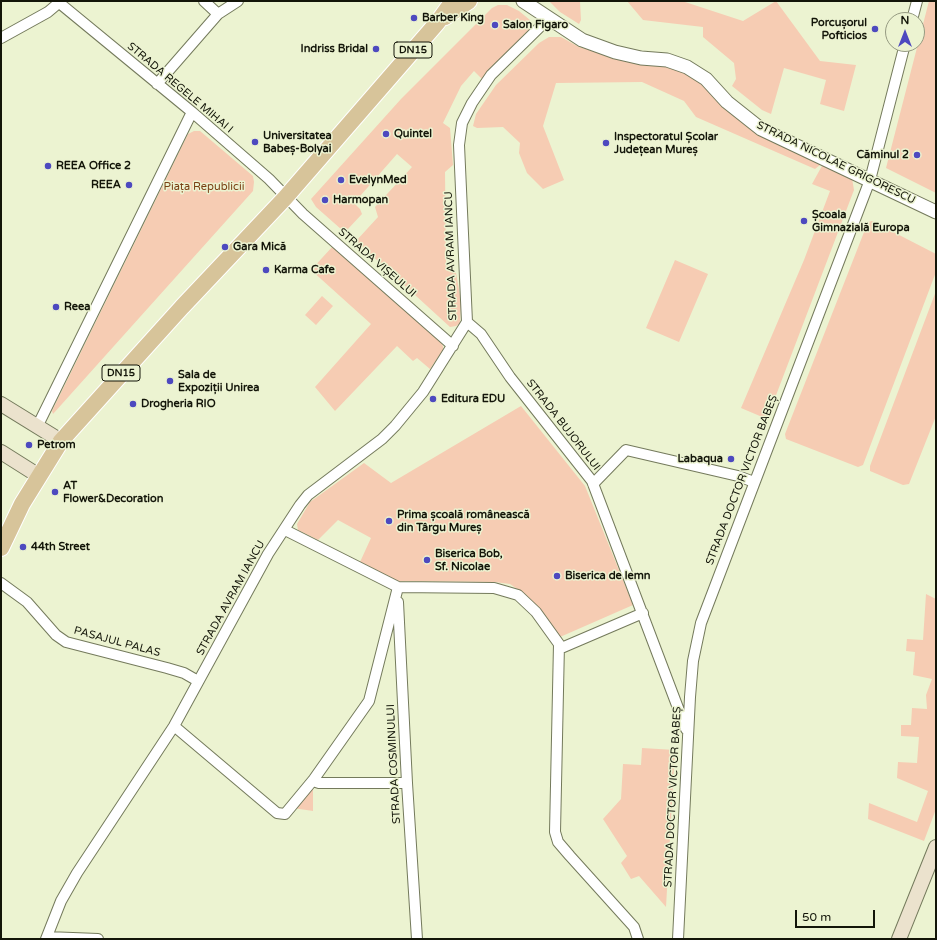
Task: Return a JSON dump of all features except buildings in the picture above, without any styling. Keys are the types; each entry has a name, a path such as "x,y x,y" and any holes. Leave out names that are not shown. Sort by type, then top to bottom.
{"main road":[{"name":"DN15","path":"1,548 22,504 61,441 177,313 285,198 437,23 453,1"},
{"name":"DN15","path":"437,23 469,1"},
{"path":"1,404 61,441"},
{"path":"1,452 39,476"},
{"path":"899,939 936,846"}],"street":[{"path":"204,1 218,14"},
{"path":"157,84 218,14 238,1"},
{"name":"STRADA NICOLAE GRIGORESCU","path":"523,1 548,19 582,40 615,52 641,58 667,60 687,67 706,79 727,102 761,129 936,212"},
{"name":"STRADA NICOLAE GRIGORESCU","path":"534,1 548,19"},
{"path":"914,12 917,1"},
{"path":"1,38 48,12 59,2"},
{"name":"STRADA REGELE MIHAI I","path":"59,2 192,112 268,179 285,198"},
{"name":"STRADA AVRAM IANCU","path":"46,938 61,902 77,873 174,726 268,554 308,495 382,439 395,426 423,392 467,322 459,145 462,123 472,103 491,75 548,19"},
{"name":"STRADA DOCTOR VICTOR BABEȘ","path":"678,939 693,661 701,623 870,180 903,52"},
{"path":"37,427 192,112"},
{"name":"STRADA VIȘEULUI","path":"285,198 453,346"},
{"name":"STRADA BUJORULUI","path":"467,322 481,334 510,377 593,484 688,733"},
{"path":"593,484 626,450 725,472 754,482"},
{"path":"285,530 397,589 494,588 518,595 536,612 559,644 555,832 558,842 634,927 638,939"},
{"name":"PASAJUL PALAS","path":"1,583 27,602 56,635 66,642 184,673 198,681"},
{"path":"174,726 277,813 285,814 314,780 369,701 397,589"},
{"name":"STRADA COSMINULUI","path":"397,589 407,783 418,939"},
{"path":"559,649 643,613"},
{"path":"314,780 319,783 407,783"},
{"path":"46,938 98,939"}],"green space":[{"path":"549,1 580,1 581,20 579,24 560,12"},
{"path":"627,1 682,1 743,21 776,1 820,61 856,65 844,111 820,104 826,80 784,68 771,114 762,110 732,86 736,79 734,63 703,37 703,27 643,20"},
{"path":"929,1 936,1 936,193 886,168 916,52 925,52 925,17"},
{"path":"498,5 507,5 519,11 530,20 531,27 482,79 474,71 461,86 443,123 450,128 453,165 445,172 446,264 456,273 461,301 460,323 456,326 450,327 356,241 378,217 375,207 412,167 397,154 354,203 360,209 362,214 347,230 342,230 316,207 311,199 401,99 492,8"},
{"path":"549,37 561,37 579,47 613,57 666,63 703,82 724,104 819,160 820,165 815,169 696,117 684,101 642,82 556,83 543,126 564,180 543,189 527,173 519,153 520,143 503,127 477,128 473,126 476,114 496,85 539,43"},
{"name":"Piața Republicii","path":"194,131 200,131 253,176 253,191 53,414 52,411 188,134"},
{"path":"823,164 852,178 854,190 767,419 741,408 804,260 830,191 812,184"},
{"path":"872,221 936,254 936,272 863,465 858,467 786,439 785,434 868,222"},
{"path":"333,246 440,341 443,346 443,350 430,369 417,358 413,361 397,346 335,411 315,387 371,324 311,270"},
{"path":"675,260 708,274 679,342 646,328"},
{"path":"936,291 936,416 909,484 903,485 870,471 870,466"},
{"path":"322,296 333,306 316,325 305,315"},
{"path":"521,406 585,486 633,605 560,637 520,591 510,584 495,582 397,581 360,562 371,538 338,520 318,540 298,530 297,524 310,502 364,463 391,483"},
{"path":"926,594 936,599 936,809 924,841 868,819 869,803 917,822 928,791 897,778 898,762 917,763 919,737 901,736 901,725 911,725 912,708 927,709 926,695 932,679 913,675 915,652 906,651 907,639 923,640"},
{"path":"642,748 675,750 666,907 639,876 631,879 621,863 627,856 603,819 621,799 623,764 641,765"},
{"path":"313,782 313,811 293,808"}],"place":[{"name":"Barber King","path":"414,18"},
{"name":"Salon Figaro","path":"495,25"},
{"name":"Porcușorul Pofticios","path":"875,29"},
{"name":"Indriss Bridal","path":"376,49"},
{"name":"Quintel","path":"386,134"},
{"name":"Universitatea Babeș-Bolyai","path":"255,142"},
{"name":"Inspectoratul Școlar Județean Mureș","path":"606,143"},
{"name":"Căminul 2","path":"917,155"},
{"name":"REEA Office 2","path":"48,166"},
{"name":"EvelynMed","path":"341,180"},
{"name":"REEA","path":"129,185"},
{"name":"Harmopan","path":"325,200"},
{"name":"Școala Gimnazială Europa","path":"804,221"},
{"name":"Gara Mică","path":"225,247"},
{"name":"Karma Cafe","path":"266,270"},
{"name":"Reea","path":"56,307"},
{"name":"Sala de Expoziții Unirea","path":"170,381"},
{"name":"Editura EDU","path":"433,399"},
{"name":"Drogheria RIO","path":"133,404"},
{"name":"Petrom","path":"29,445"},
{"name":"Labaqua","path":"731,459"},
{"name":"AT Flower&Decoration","path":"55,492"},
{"name":"Prima școală românească din Târgu Mureș","path":"389,521"},
{"name":"44th Street","path":"23,547"},
{"name":"Biserica Bob, Sf. Nicolae","path":"427,560"},
{"name":"Biserica de lemn","path":"557,576"}]}
